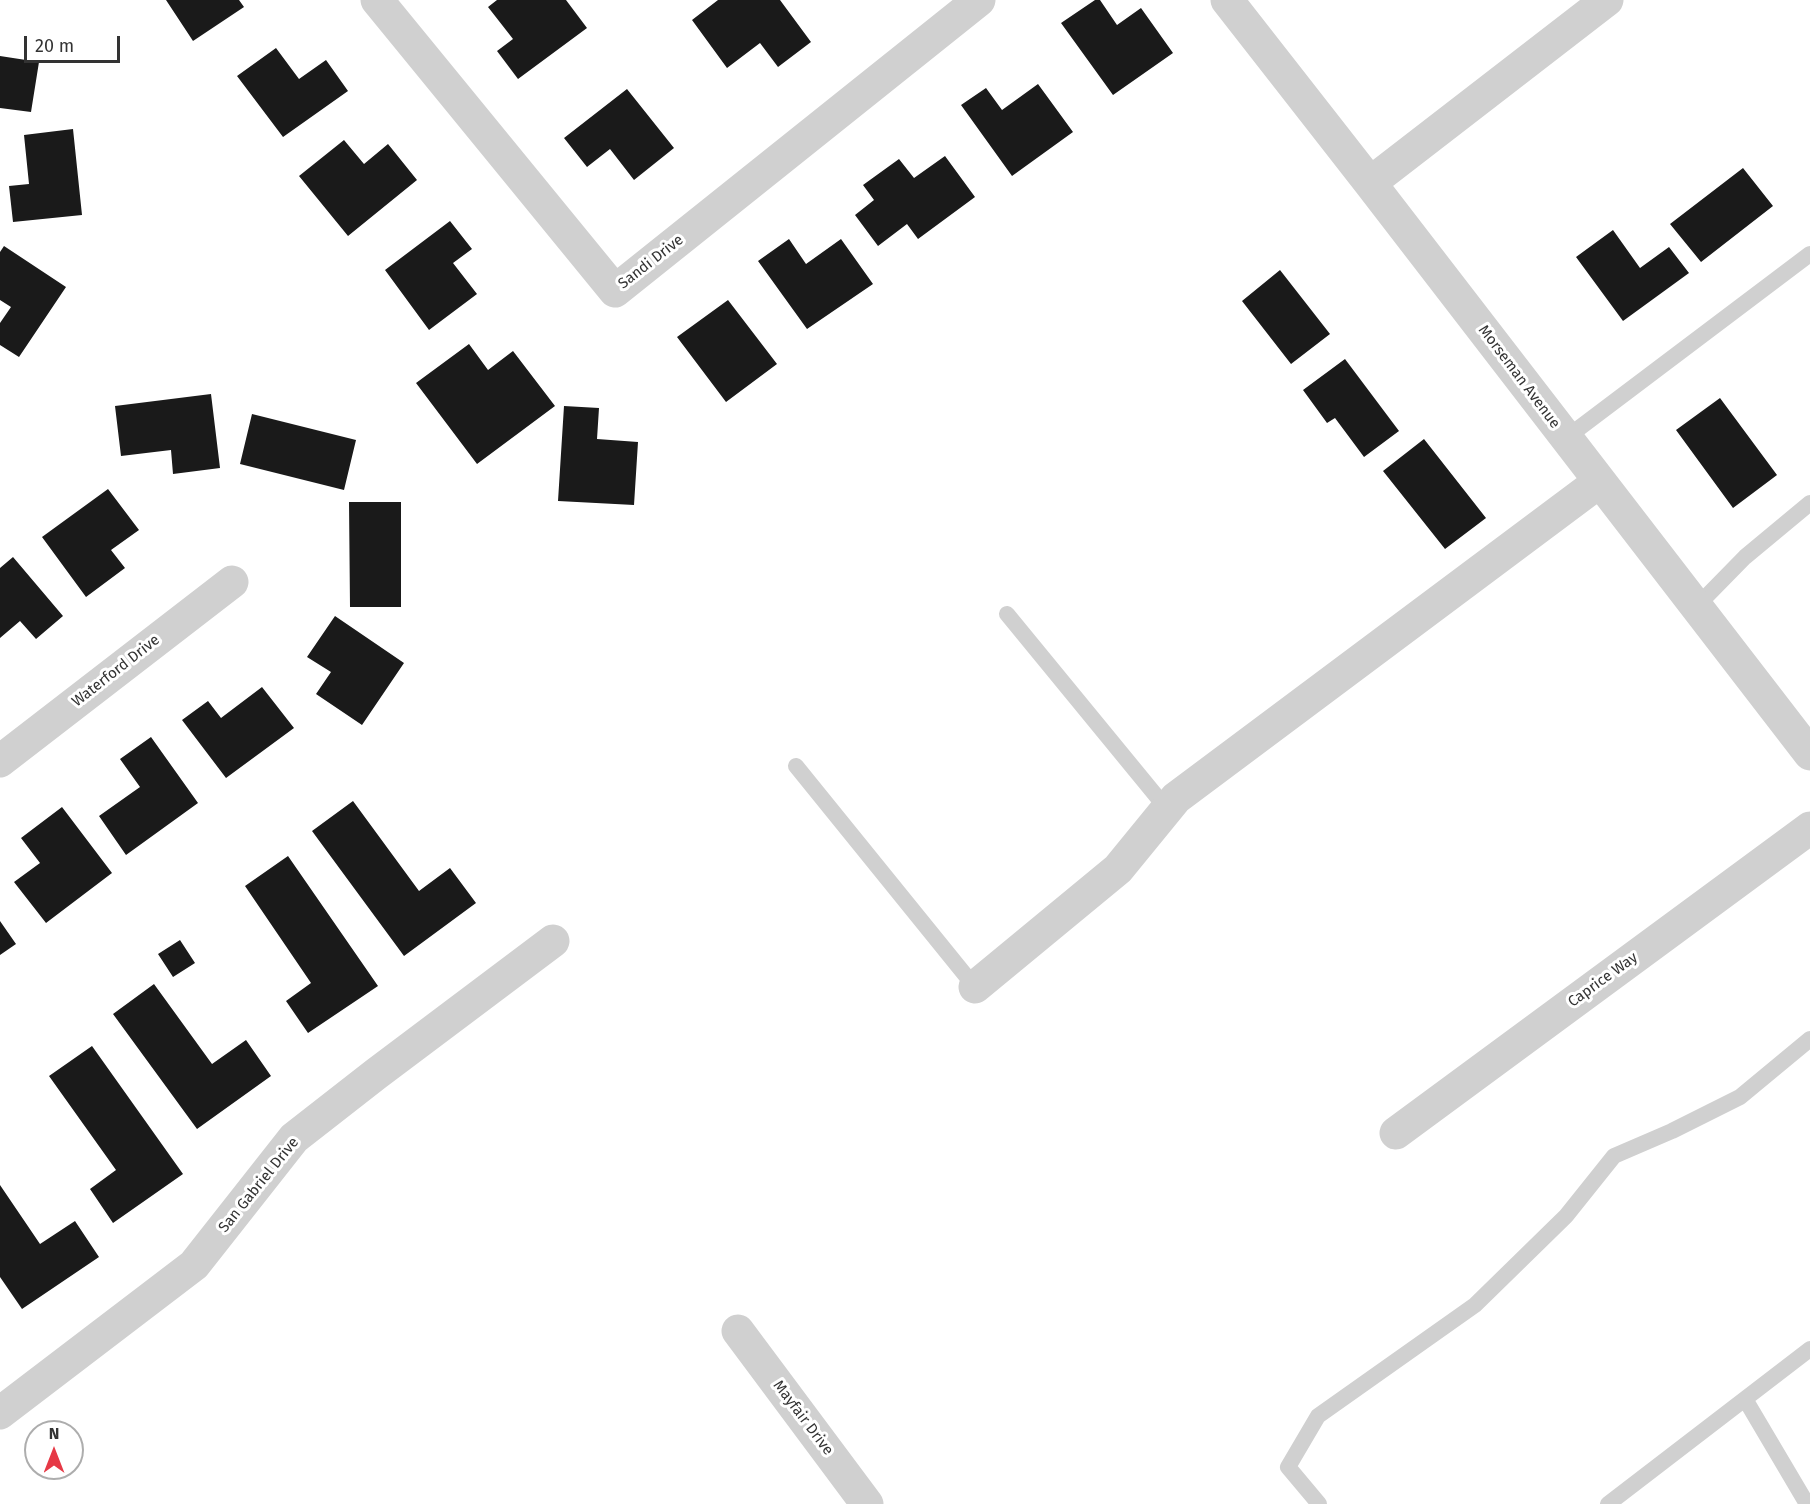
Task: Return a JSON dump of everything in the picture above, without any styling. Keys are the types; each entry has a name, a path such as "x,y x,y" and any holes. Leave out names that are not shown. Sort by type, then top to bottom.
{"street":[{"name":"Sandi Drive","path":"377,0 615,291 979,0"},
{"name":"Morseman Avenue","path":"1227,0 1810,754"},
{"path":"1370,183 1607,0"},
{"path":"975,987 1118,869 1176,798 1599,482"},
{"name":"Waterford Drive","path":"0,760 232,582"},
{"name":"Caprice Way","path":"1396,1133 1810,828"},
{"name":"San Gabriel Drive","path":"0,1413 195,1265 294,1138 553,941"},
{"name":"Mayfair Drive","path":"738,1331 867,1504"}],"lane":[{"path":"1566,438 1810,254"},
{"path":"1696,607 1744,557 1810,503"},
{"path":"1007,614 1167,809"},
{"path":"796,766 975,987"},
{"path":"1319,1504 1288,1467 1318,1416 1475,1305 1566,1216 1614,1156 1672,1131 1740,1097 1810,1040"},
{"path":"1608,1504 1810,1349"},
{"path":"1745,1399 1807,1504"}],"building":[{"path":"166,0 239,0 244,7 193,41"},
{"path":"497,0 566,0 587,28 518,79 497,51 513,39 488,7"},
{"path":"718,0 780,0 811,42 778,67 760,43 727,68 692,20"},
{"path":"1095,0 1100,0 1117,25 1141,8 1173,53 1113,95 1061,23"},
{"path":"276,48 299,79 326,60 348,91 283,137 237,76"},
{"path":"0,56 39,62 31,112 0,108"},
{"path":"1038,84 1073,132 1012,176 961,105 986,88 1002,110"},
{"path":"627,89 674,148 634,180 610,149 587,167 564,138"},
{"path":"73,129 82,215 13,222 9,186 29,184 24,135"},
{"path":"344,140 364,164 388,144 417,180 348,236 299,176"},
{"path":"945,156 975,197 918,239 907,224 878,246 855,215 874,200 863,185 899,159 914,178"},
{"path":"1743,168 1773,206 1701,262 1670,224"},
{"path":"450,221 472,249 453,263 477,294 429,330 385,270"},
{"path":"1613,230 1640,268 1669,247 1689,273 1623,321 1576,257"},
{"path":"789,239 806,264 841,239 873,284 807,329 758,261"},
{"path":"4,246 66,287 19,357 0,345 0,323 11,307 0,300 0,252"},
{"path":"1280,270 1330,334 1291,364 1242,301"},
{"path":"728,300 777,364 726,402 677,337"},
{"path":"469,344 488,370 513,351 555,406 477,464 416,383"},
{"path":"1345,359 1399,431 1364,457 1335,418 1327,423 1303,390"},
{"path":"211,394 220,468 173,474 171,450 121,456 115,406"},
{"path":"1720,398 1777,475 1733,508 1676,430"},
{"path":"564,406 599,408 597,439 638,442 634,505 558,501"},
{"path":"252,414 356,440 344,490 240,464"},
{"path":"1424,439 1486,518 1445,549 1383,471"},
{"path":"108,489 139,530 111,550 125,568 86,597 42,537"},
{"path":"349,502 401,502 401,607 350,607"},
{"path":"13,557 63,616 36,639 20,621 0,638 0,568"},
{"path":"335,616 404,663 362,725 316,694 331,672 307,657"},
{"path":"262,687 294,728 226,778 182,720 208,701 221,718"},
{"path":"151,737 198,803 126,855 99,816 140,787 120,759"},
{"path":"353,801 419,891 450,868 476,903 404,956 312,831"},
{"path":"62,807 112,873 46,923 14,882 40,863 21,838"},
{"path":"288,856 378,986 308,1033 286,1001 311,983 245,886"},
{"path":"0,921 16,944 0,955"},
{"path":"180,940 195,963 173,977 158,954"},
{"path":"154,984 212,1064 246,1040 271,1076 197,1129 113,1014"},
{"path":"92,1046 183,1174 113,1223 90,1189 116,1170 49,1076"},
{"path":"0,1185 40,1244 75,1221 99,1257 22,1309 0,1277"}]}
